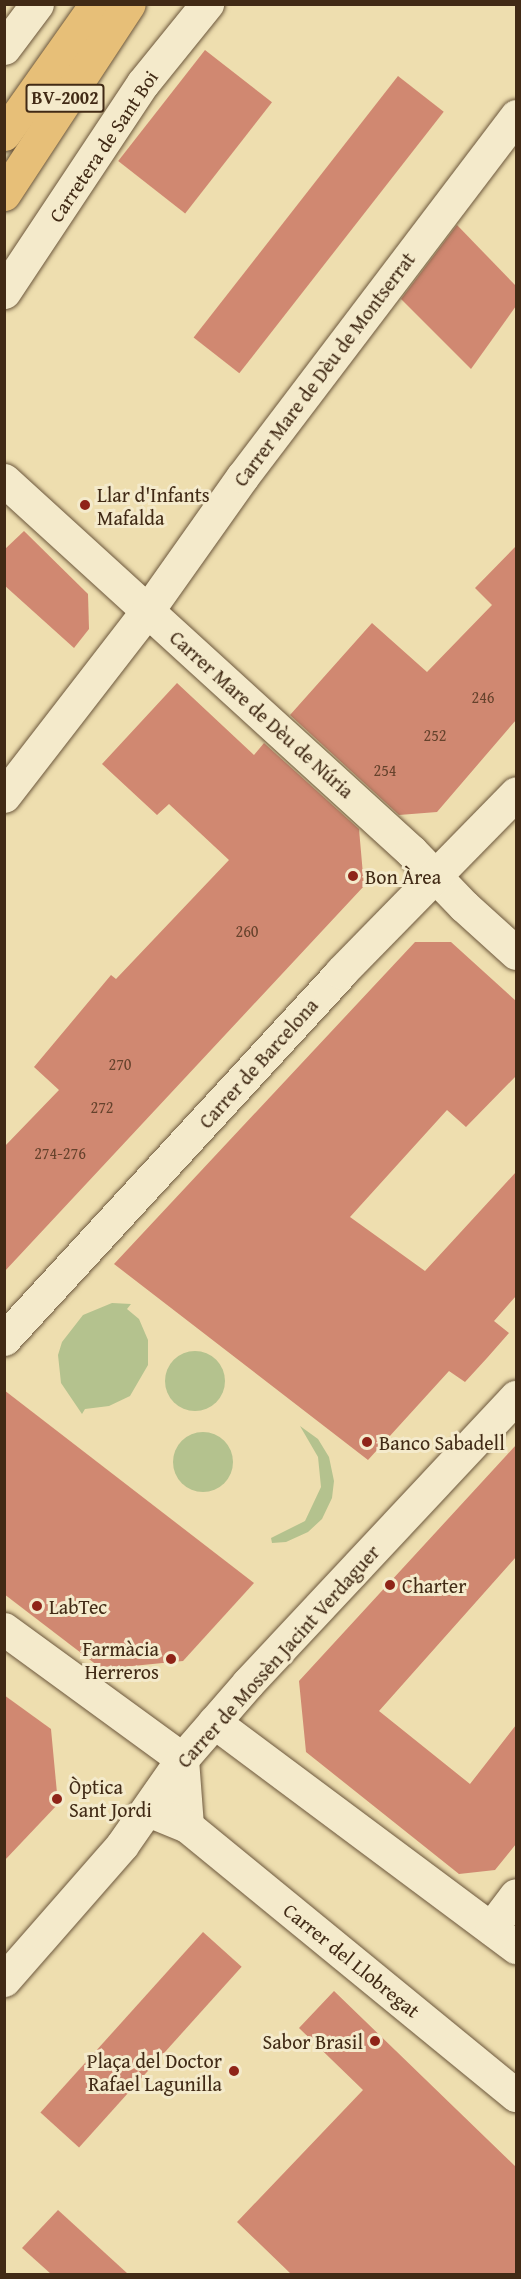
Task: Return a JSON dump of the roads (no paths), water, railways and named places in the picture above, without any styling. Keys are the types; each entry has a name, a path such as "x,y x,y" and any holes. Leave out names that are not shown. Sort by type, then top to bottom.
{"main road":[{"name":"BV-2002","path":"4,134 96,4"},
{"name":"BV-2002","path":"4,194 129,4"}],"street":[{"path":"4,48 37,4"},
{"name":"Carretera de Sant Boi","path":"4,292 143,83 207,4"},
{"name":"Carrer Mare de Dèu de Montserrat","path":"4,796 148,610 243,476 516,116"},
{"name":"Carrer Mare de Dèu de Núria","path":"4,480 148,610 516,953"},
{"name":"Carrer de Barcelona","path":"4,1339 434,876 516,793"},
{"name":"Carrer de Mossèn Jacint Verdaguer","path":"4,1980 148,1809 182,1759 214,1722 516,1397"},
{"path":"4,1629 182,1759 187,1826"},
{"path":"214,1722 516,1947"},
{"name":"Carrer del Llobregat","path":"148,1809 187,1826 516,2095"},
{"path":"491,1928 516,1895"}],"place":[{"name":"Llar d'Infants Mafalda","path":"85,505"},
{"name":"Bon Àrea","path":"353,876"},
{"name":"Banco Sabadell","path":"367,1442"},
{"name":"Charter","path":"390,1585"},
{"name":"LabTec","path":"37,1606"},
{"name":"Farmàcia Herreros","path":"171,1659"},
{"name":"Òptica Sant Jordi","path":"57,1799"},
{"name":"Sabor Brasil","path":"375,2041"},
{"name":"Plaça del Doctor Rafael Lagunilla","path":"234,2071"}]}
